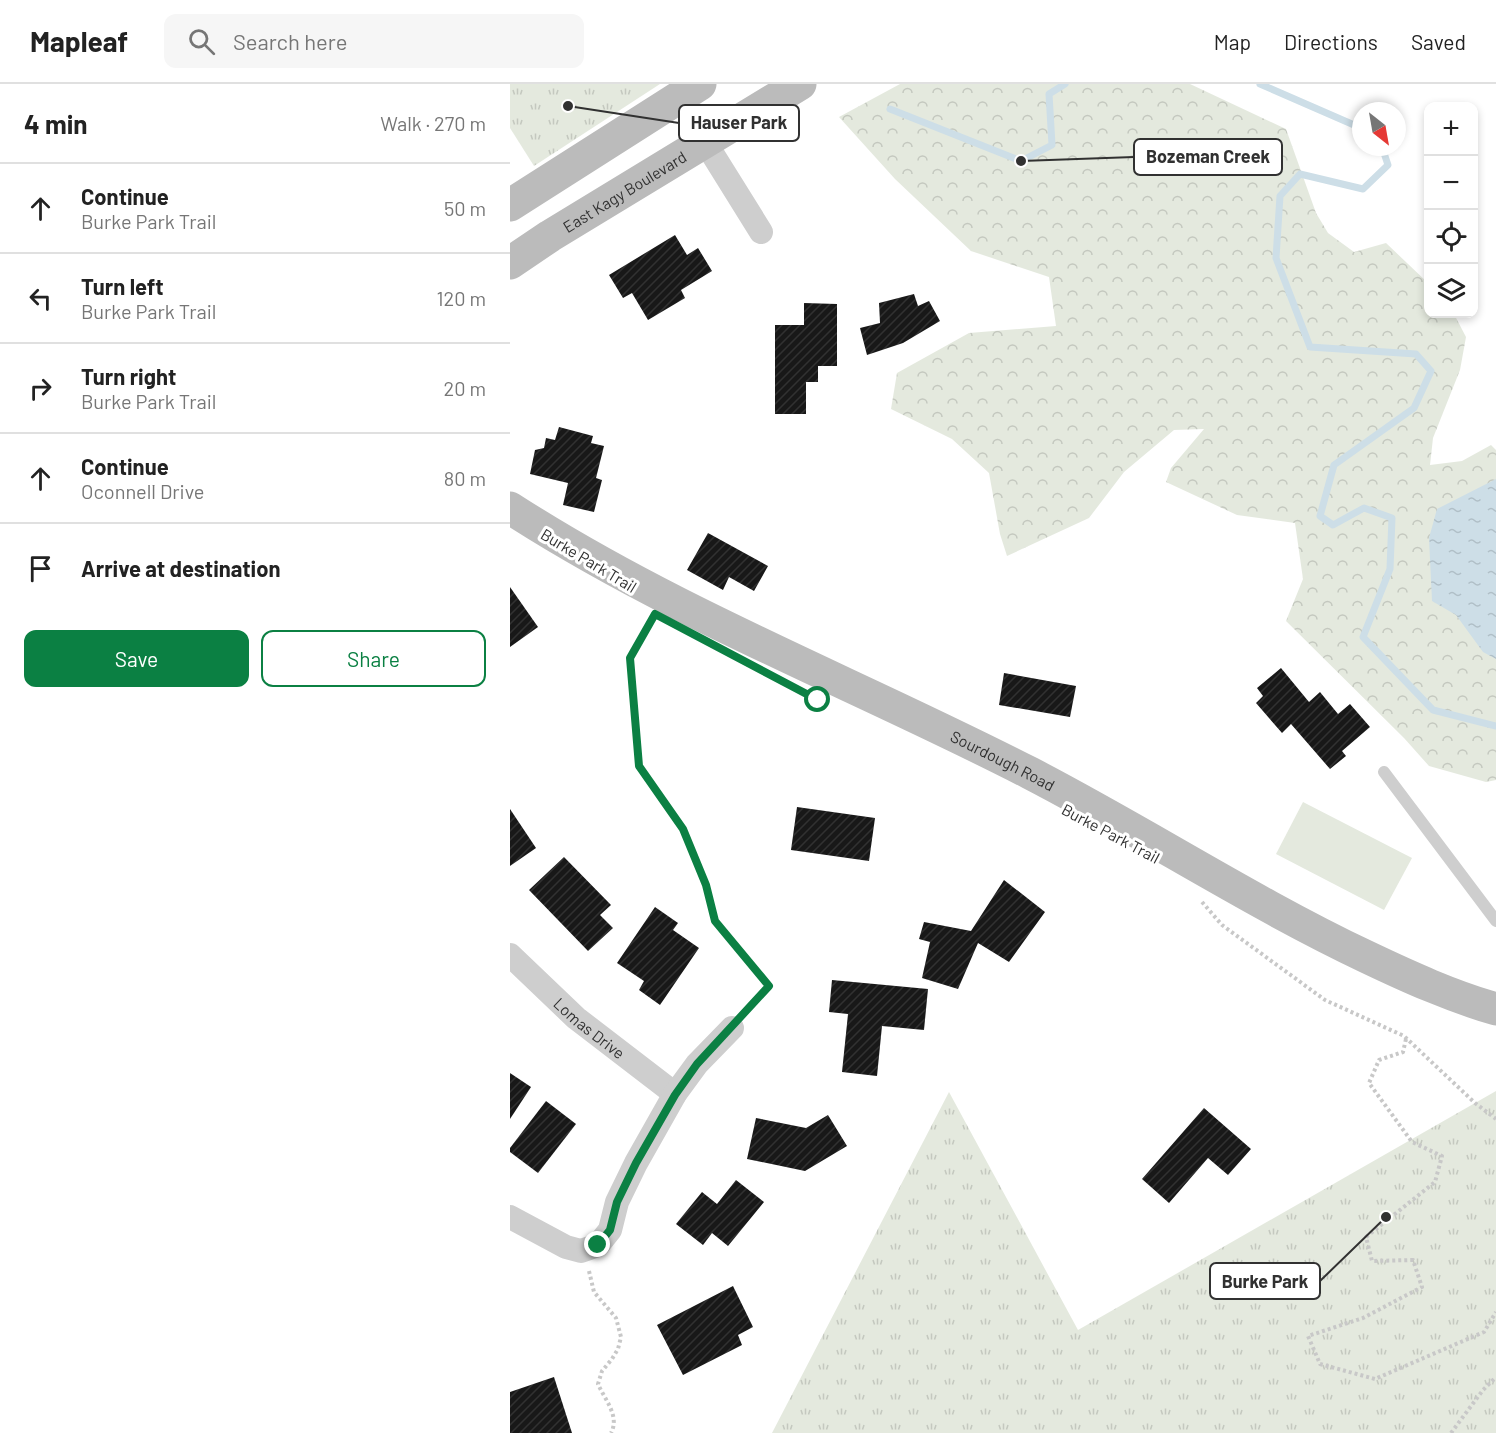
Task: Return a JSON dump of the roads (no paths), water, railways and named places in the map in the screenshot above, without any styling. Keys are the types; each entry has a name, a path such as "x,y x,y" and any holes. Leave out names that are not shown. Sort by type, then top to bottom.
{"street":[{"path":"510,205 700,84"},
{"name":"East Kagy Boulevard","path":"510,263 550,236 800,84"},
{"path":"705,142 761,232"},
{"name":"Sourdough Road","path":"510,508 561,541 685,607 1030,773 1298,923 1405,975 1496,1009"},
{"name":"Lomas Drive","path":"510,955 576,1018 675,1095"},
{"path":"510,1217 566,1247 581,1251 598,1245 610,1230 617,1202 636,1163 675,1095 697,1064 732,1028"}],"lane":[{"path":"1384,772 1496,921"}],"water":[{"path":"1496,479 1496,659 1483,652 1456,615 1432,601 1429,538 1437,509"}],"waterway":[{"path":"890,109 1021,161 1052,145 1049,94 1065,84"},
{"path":"1260,84 1352,124"},
{"path":"1385,156 1388,165 1363,189 1300,174 1280,196 1276,258 1310,347 1416,354 1431,371 1414,408 1334,465 1320,516 1333,525 1364,508 1392,518 1390,569 1363,637 1433,710 1496,726"}],"place":[{"name":"Hauser Park","path":"568,106"},
{"name":"Bozeman Creek","path":"1021,161"},
{"name":"Burke Park","path":"1386,1217"}]}
